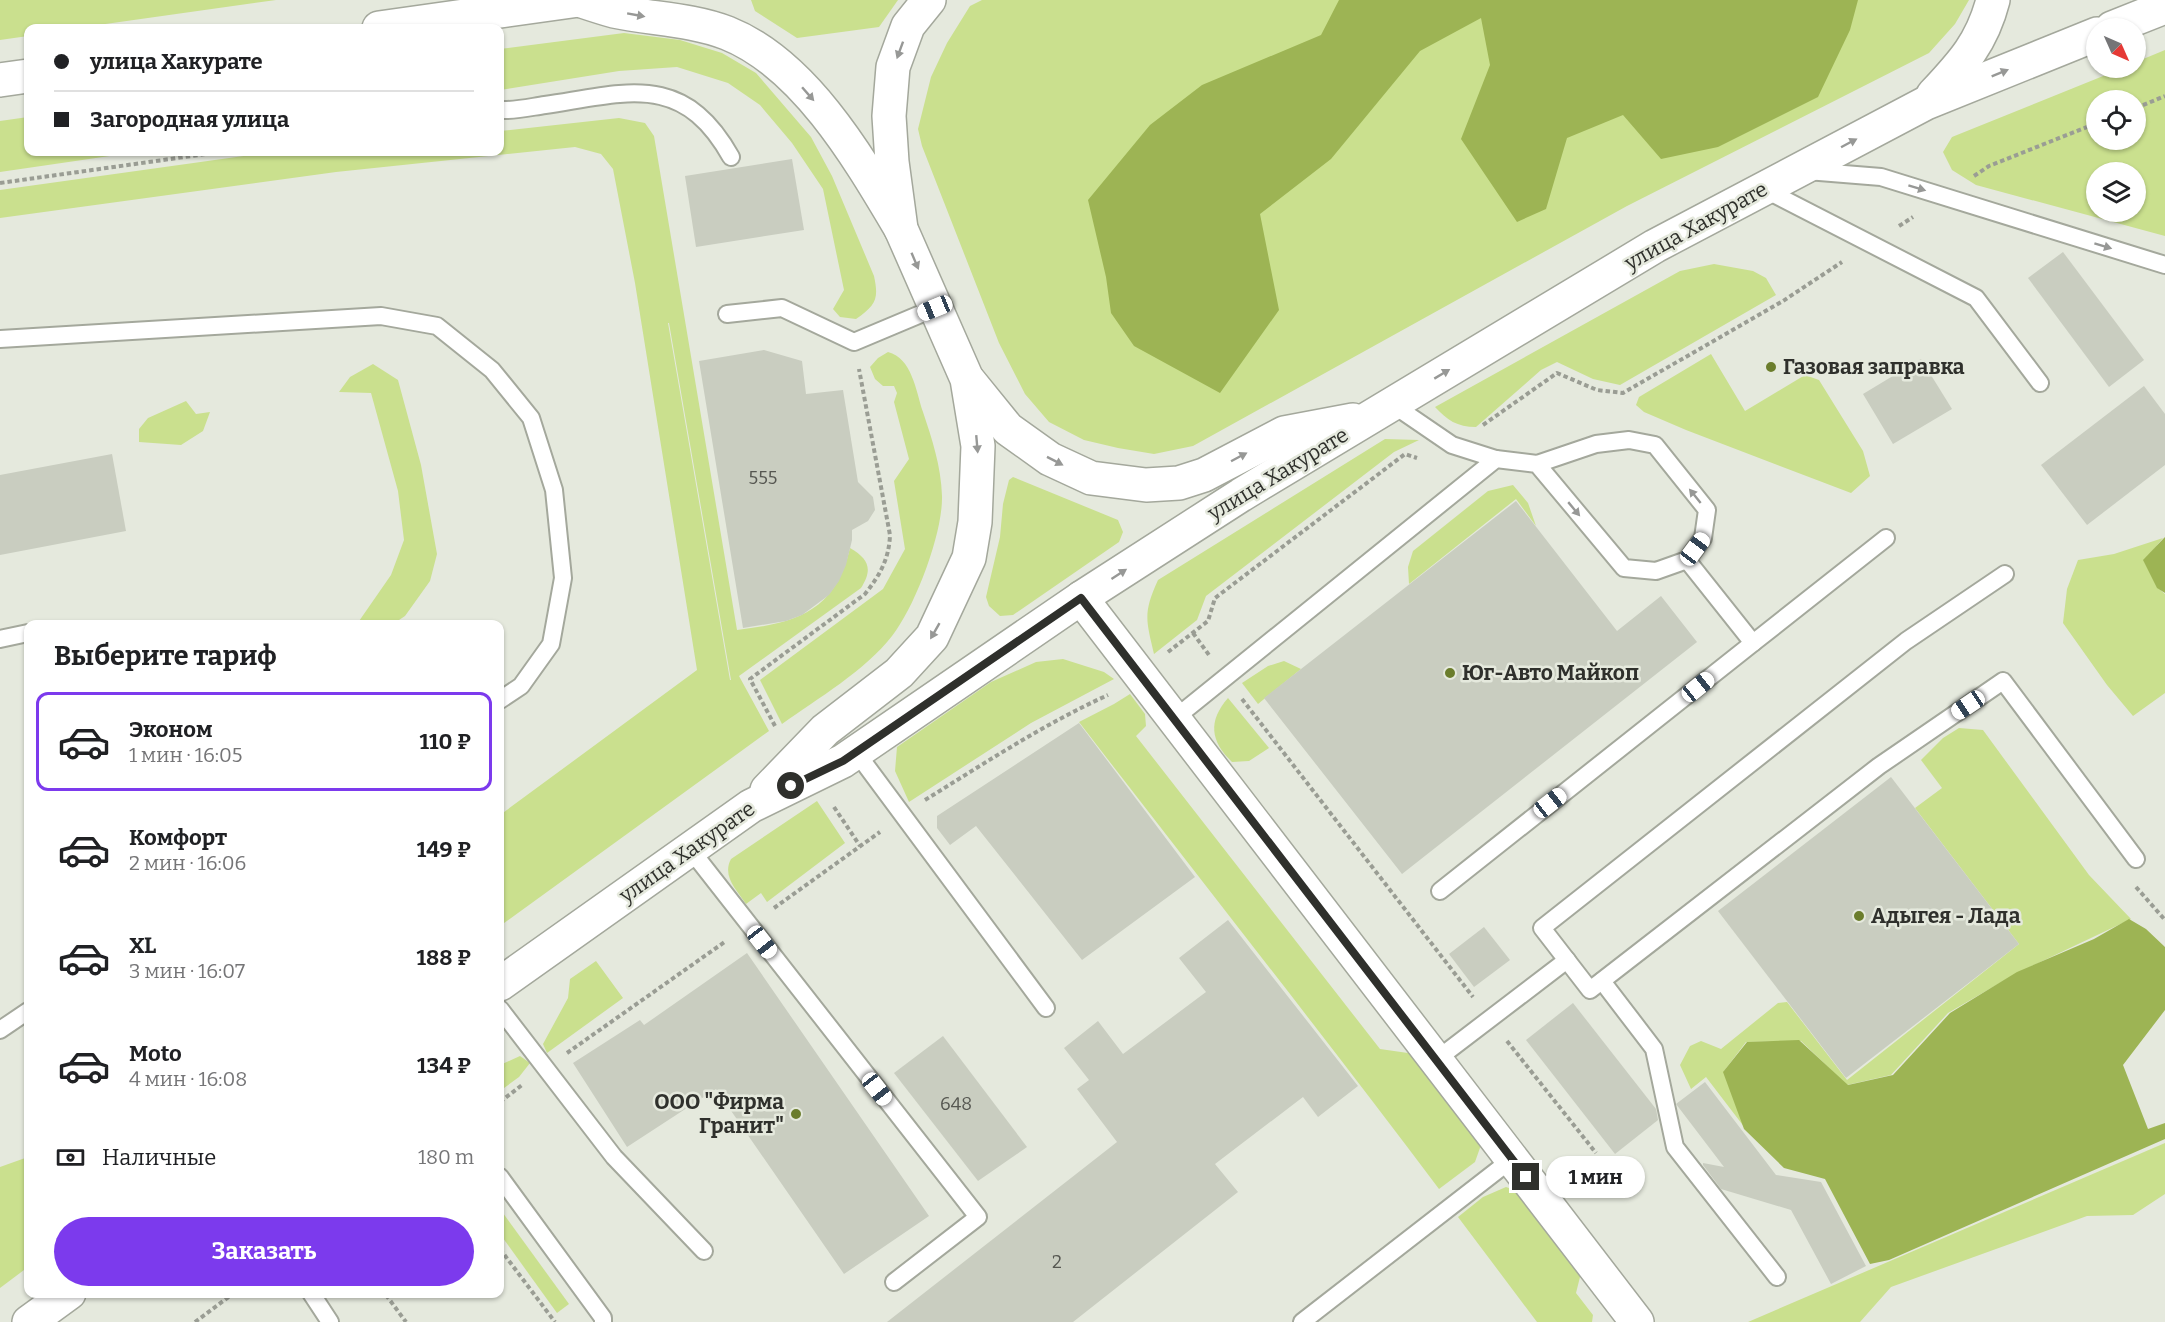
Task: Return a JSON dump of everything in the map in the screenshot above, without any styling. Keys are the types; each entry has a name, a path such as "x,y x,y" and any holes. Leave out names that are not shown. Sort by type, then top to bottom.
{"main road":[{"path":"438,24 579,0 613,11 727,33 768,55 794,78 818,106 863,166 901,229 967,379 978,446 975,522 969,558 932,637 899,673 825,730 751,806"},
{"path":"901,229 892,162 889,116 893,67 908,26 929,0"},
{"path":"1926,103 1968,58 1989,18 1994,0"},
{"path":"2137,18 2165,7"},
{"name":"улица Хакурате","path":"504,981 751,806 843,761 1081,598 1241,495 1655,246 1926,103 2086,38"},
{"path":"0,80 24,77"},
{"path":"967,379 1008,429 1050,459 1091,478 1146,485 1179,483 1204,476 1284,433 1384,410"},
{"path":"1081,598 1636,1322"},
{"path":"29,1322 62,1298"}],"lane":[{"path":"504,109 634,92 658,94 695,113 721,140 731,158"},
{"path":"1797,171 1881,177 2165,265"},
{"path":"1763,188 1976,298 2040,383"},
{"path":"727,314 782,308 854,342 935,308"},
{"path":"0,339 381,316 437,326 492,370 531,418 554,490 563,579 551,644 521,686 504,697"},
{"path":"1384,410 1452,445 1496,459 1537,464 1596,444 1629,440 1655,445 1707,510 1703,538 1687,560 1656,571 1624,568 1537,464"},
{"path":"1174,719 1496,459"},
{"path":"1440,891 1886,538"},
{"path":"1687,560 1753,643"},
{"path":"2005,574 1906,641 1542,928 1590,990 1879,766 2003,681 2136,858"},
{"path":"0,639 24,634"},
{"path":"856,752 1046,1008"},
{"path":"690,849 978,1217 894,1282"},
{"path":"1436,1060 1566,960"},
{"path":"1602,981 1654,1049 1676,1147 1777,1277"},
{"path":"0,1029 24,1014"},
{"path":"504,1014 614,1157 704,1251"},
{"path":"1302,1322 1512,1159"},
{"path":"504,1182 603,1318 603,1322"},
{"path":"314,1298 330,1322"}],"path":[{"path":"2146,104 2165,96"},
{"path":"1160,659 1208,621 1215,598 1405,454 1428,460 1557,374 1597,390 1623,393 1784,301 1989,166 2086,127"},
{"path":"0,183 192,156"},
{"path":"775,726 750,679 865,594 877,579 889,550 890,535 854,342"},
{"path":"504,1099 918,803 1088,704 1115,692"},
{"path":"1248,706 1596,1153"},
{"path":"831,803 860,846"},
{"path":"2136,858 2130,876 2137,889 2165,920"},
{"path":"504,1254 555,1322"},
{"path":"195,1322 227,1298"},
{"path":"388,1298 406,1322"}],"green space":[{"path":"0,0 276,0 105,24 24,24 24,37 0,40"},
{"path":"751,0 898,0 879,27 797,38 755,11"},
{"path":"982,0 1969,0 1955,24 1929,53 1627,206 1193,446 1154,454 1084,440 1049,422 1025,394 999,343 922,146 918,129 931,77 947,43 970,6"},
{"path":"1339,0 1858,0 1850,30 1818,97 1718,147 1661,159 1623,115 1567,138 1546,209 1517,222 1461,139 1490,65 1481,18 1420,51 1331,159 1260,214 1279,310 1220,393 1134,346 1111,313 1106,277 1088,200 1150,125 1202,85 1321,35"},
{"path":"624,33 680,40 722,53 756,73 811,137 832,176 874,276 876,296 872,305 856,319 840,317 833,309 844,290 823,189 792,143 760,105 728,83 677,67 619,71 504,89 504,48"},
{"path":"2165,50 2165,236 2113,222 2146,222 2146,162 2086,162 2086,215 1976,185 1952,170 1943,152 1952,137 2098,78 2146,78 2146,58"},
{"path":"24,118 24,156 110,156 0,172 0,121"},
{"path":"619,118 645,123 654,136 737,630 777,623 795,618 810,610 834,587 843,570 850,548 865,560 868,570 861,588 739,676 769,731 504,923 504,812 697,670 635,283 613,169 601,154 575,147 504,154 504,131","holes":["668,323 669,323 730,680"]},
{"path":"243,156 489,156 336,172 0,218 0,190"},
{"path":"1714,264 1753,271 1766,278 1776,295 1620,385 1593,379 1557,362 1541,370 1476,427 1453,422 1435,407 1680,271"},
{"path":"888,352 903,361 912,376 938,463 942,496 933,549 910,607 881,649 840,683 782,724 760,680 883,589 905,549 894,481 909,459 894,402 897,393 894,386 883,386 875,379 870,367"},
{"path":"1711,354 1745,411 1805,375 1819,380 1863,451 1870,476 1851,493 1686,430 1644,412 1636,405 1639,397"},
{"path":"373,364 398,380 421,465 437,554 430,581 405,616 399,620 360,620 391,575 404,540 398,491 371,393 339,392 350,377"},
{"path":"186,401 196,414 210,412 203,431 181,445 139,442 139,429 148,418"},
{"path":"1385,439 1419,440 1394,452 1206,596 1197,620 1154,654 1147,617 1158,580"},
{"path":"1013,477 1118,520 1123,532 1119,542 1013,615 1000,616 989,606 986,597 1000,537 1003,504 1009,480"},
{"path":"1513,485 1528,503 1536,526 1516,499 1409,584 1408,567 1413,551 1488,491"},
{"path":"2165,537 2165,593 2157,588 2143,560"},
{"path":"2163,538 2144,561 2158,588 2165,594 2165,693 2133,716 2107,685 2063,623 2067,589 2078,560 2114,554"},
{"path":"1063,659 1104,672 1114,679 1031,723 909,802 895,771 897,747 991,682 1036,662"},
{"path":"1284,661 1301,669 1258,704 1242,683 1268,666"},
{"path":"1130,694 1145,714 1146,726 1136,736 1380,1049 1415,1054 1481,1145 1475,1162 1439,1189 1079,722"},
{"path":"1228,698 1269,748 1249,761 1232,762 1216,739 1214,731 1217,715"},
{"path":"1959,728 1983,730 2089,875 2131,919 2017,973 1948,1013 1891,1075 1847,1085 1801,1041 1746,1042 1724,1071 1745,1128 1706,1077 1691,1089 1680,1065 1690,1046 1701,1041 1721,1049 1778,1003 1787,1002 1847,1080 2019,944 1915,808 1942,788 1921,760 1943,738"},
{"path":"817,801 845,843 767,902 761,893 746,904 729,877 731,859"},
{"path":"2129,919 2146,929 2165,947 2165,1010 2123,1065 2148,1129 2165,1123 2165,1139 1889,1260 1870,1264 1825,1179 1784,1168 1744,1129 1723,1072 1747,1042 1799,1040 1848,1085 1893,1075 1950,1013 2017,972 2094,939"},
{"path":"596,961 623,998 547,1053 543,1044 568,998 570,979"},
{"path":"520,1056 530,1063 519,1077 504,1088 504,1063"},
{"path":"2165,1143 2165,1194 2133,1215 2087,1216 1891,1287 1860,1322 1748,1322"},
{"path":"24,1158 24,1270 0,1288 0,1167"},
{"path":"1506,1187 1524,1193 1581,1273 1576,1293 1593,1315 1592,1322 1537,1322 1458,1217 1483,1197"},
{"path":"504,1215 569,1304 557,1313 504,1240"}],"building":[{"path":"792,159 804,230 696,247 685,176"},
{"path":"2063,252 2144,360 2109,387 2028,278"},
{"path":"764,350 802,361 806,394 843,390 858,482 873,497 875,510 868,521 852,530 846,565 829,595 802,615 786,621 743,628 699,361"},
{"path":"1921,359 1952,409 1893,444 1863,394"},
{"path":"2144,386 2165,414 2165,465 2087,525 2041,465"},
{"path":"112,454 126,531 0,555 0,475"},
{"path":"1516,501 1617,631 1661,596 1697,642 1402,874 1264,698"},
{"path":"1079,723 1195,877 1082,960 976,826 950,845 937,828 937,816"},
{"path":"1891,777 2019,944 1846,1078 1718,911"},
{"path":"1228,920 1358,1086 1318,1117 1303,1097 1215,1164 1238,1192 1073,1322 887,1322 1117,1142 1077,1089 1089,1080 1064,1048 1098,1021 1123,1054 1206,992 1179,958"},
{"path":"1484,927 1510,960 1474,987 1449,954"},
{"name":"ООО \"Фирма Гранит\"","path":"747,953 929,1216 844,1274 716,1089 627,1147 573,1063 640,1020 644,1025"},
{"path":"1573,1003 1656,1109 1658,1120 1615,1154 1526,1040"},
{"path":"943,1036 1027,1147 978,1181 894,1073"},
{"path":"1705,1082 1776,1175 1821,1182 1866,1266 1831,1284 1791,1210 1721,1189 1703,1163 1724,1167 1676,1104"}],"place":[{"name":"Газовая заправка","path":"1771,367"},
{"name":"Юг-Авто Майкоп","path":"1450,673"},
{"name":"Адыгея - Лада","path":"1859,916"},
{"name":"ООО \"Фирма Гранит\"","path":"796,1114"}],"route":[{"path":"791,786 843,761 1081,598 1526,1177"}]}
